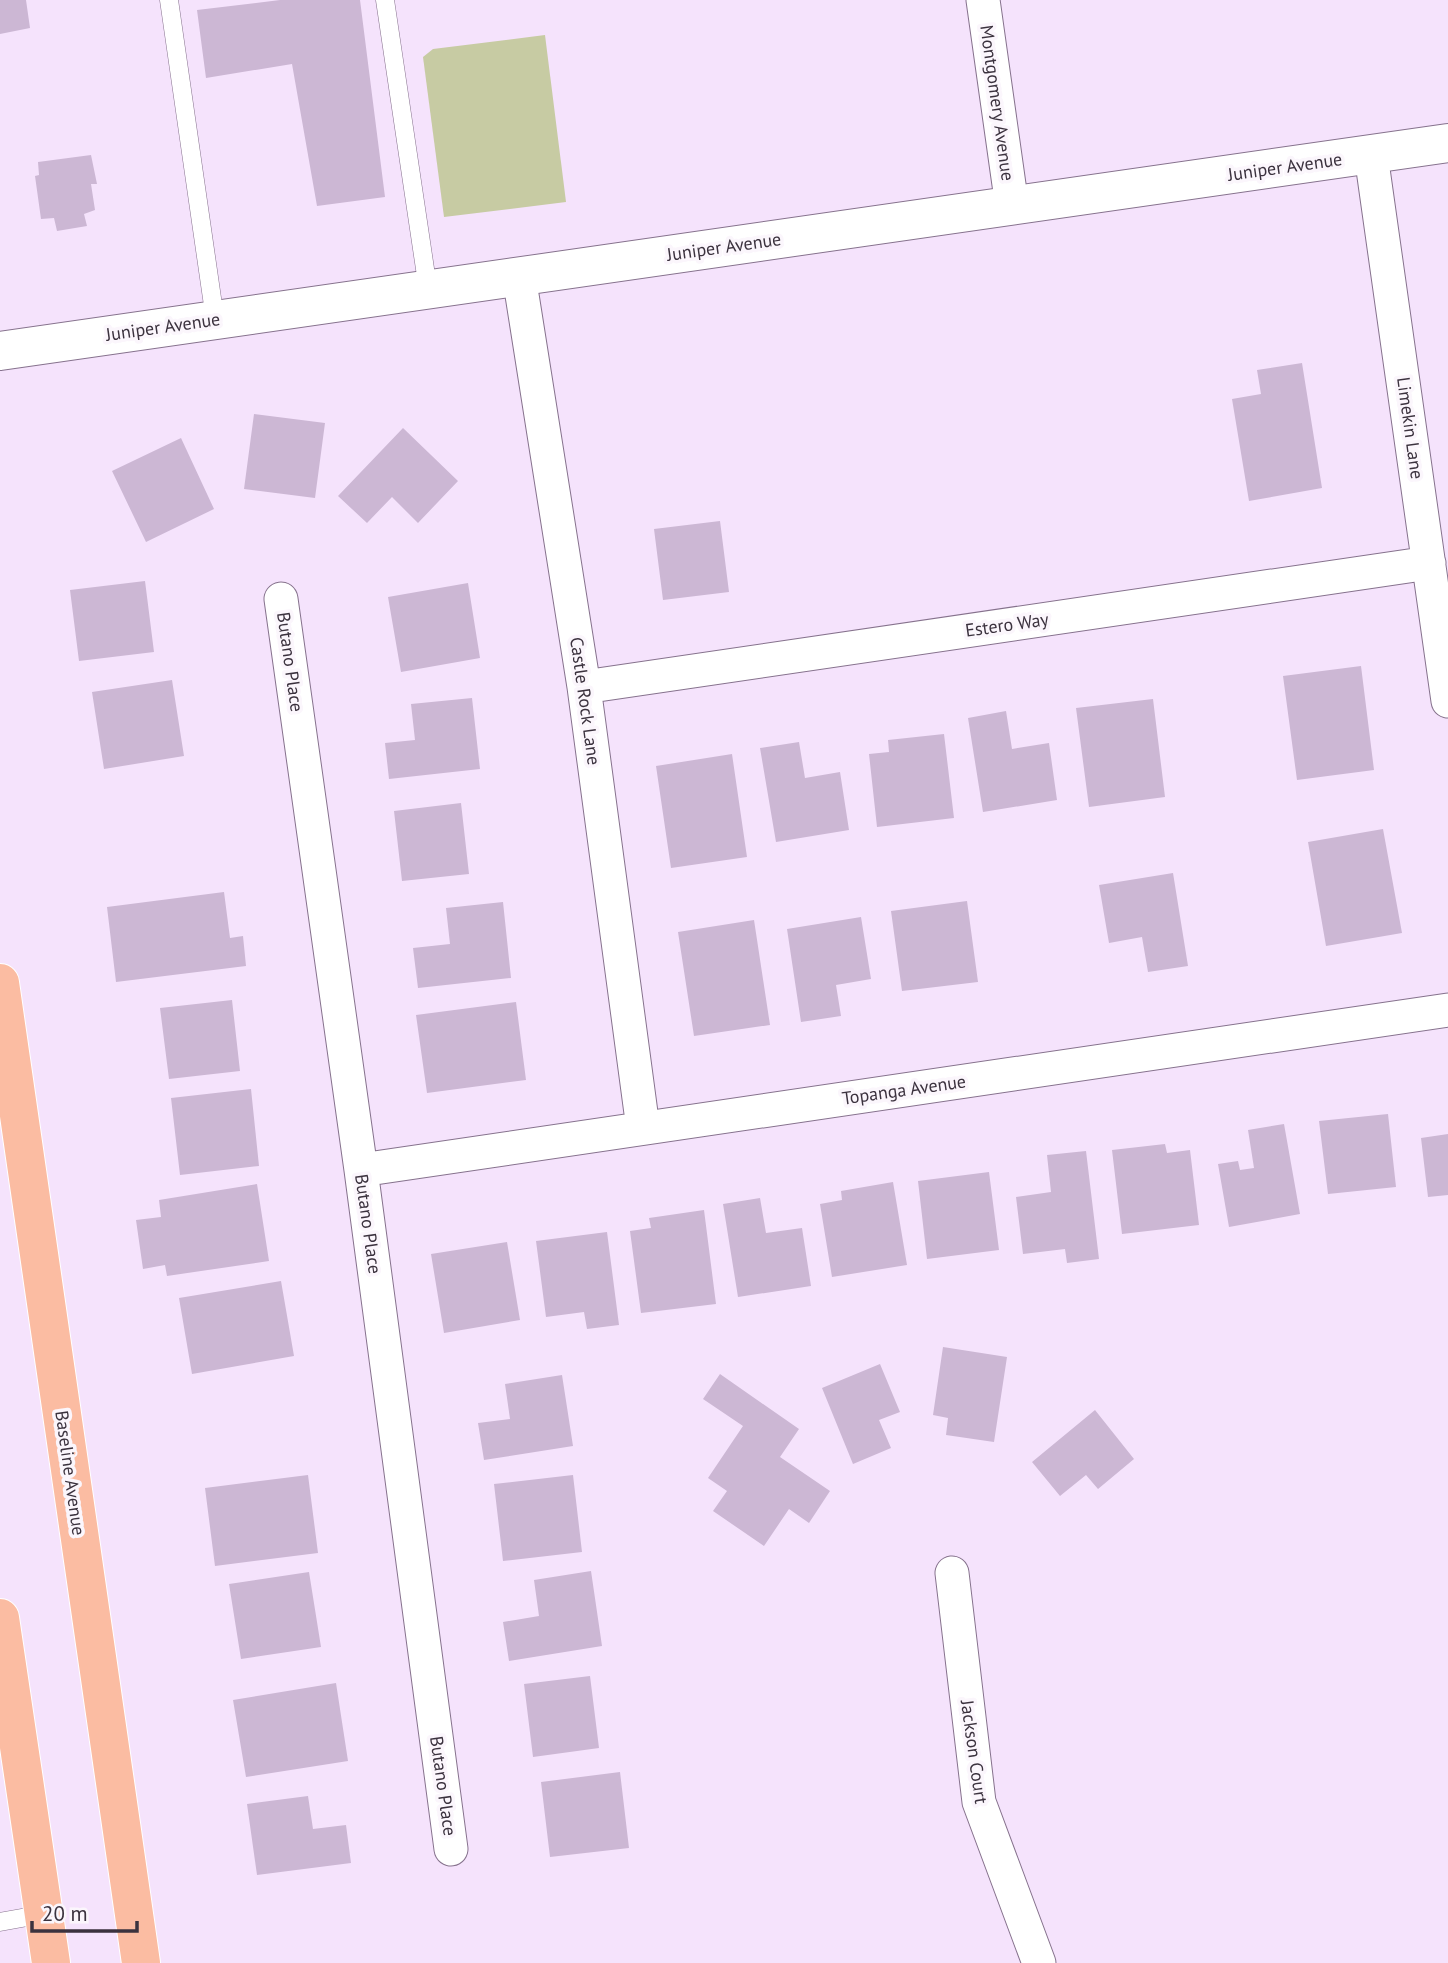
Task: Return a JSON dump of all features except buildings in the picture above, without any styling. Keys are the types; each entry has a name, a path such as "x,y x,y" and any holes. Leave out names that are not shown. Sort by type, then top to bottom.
{"main road":[{"name":"Baseline Avenue","path":"0,983 141,1963"},
{"path":"0,1618 11,1769 44,1914 51,1963"}],"street":[{"name":"Montgomery Avenue","path":"983,0 1012,206"},
{"name":"Juniper Avenue","path":"0,351 1448,144"},
{"name":"Limekin Lane","path":"1371,155 1448,701"},
{"name":"Castle Rock Lane","path":"519,276 584,687 643,1128"},
{"name":"Estero Way","path":"584,687 1429,563"},
{"name":"Butano Place","path":"281,599 361,1170 451,1849"},
{"name":"Topanga Avenue","path":"361,1170 1448,1010"},
{"name":"Jackson Court","path":"952,1573 979,1802 1039,1963"}],"lane":[{"path":"169,0 215,319"},
{"path":"385,0 428,289"},
{"path":"0,1922 44,1914"}],"green space":[{"path":"545,35 566,202 444,217 423,57 433,49"}]}
